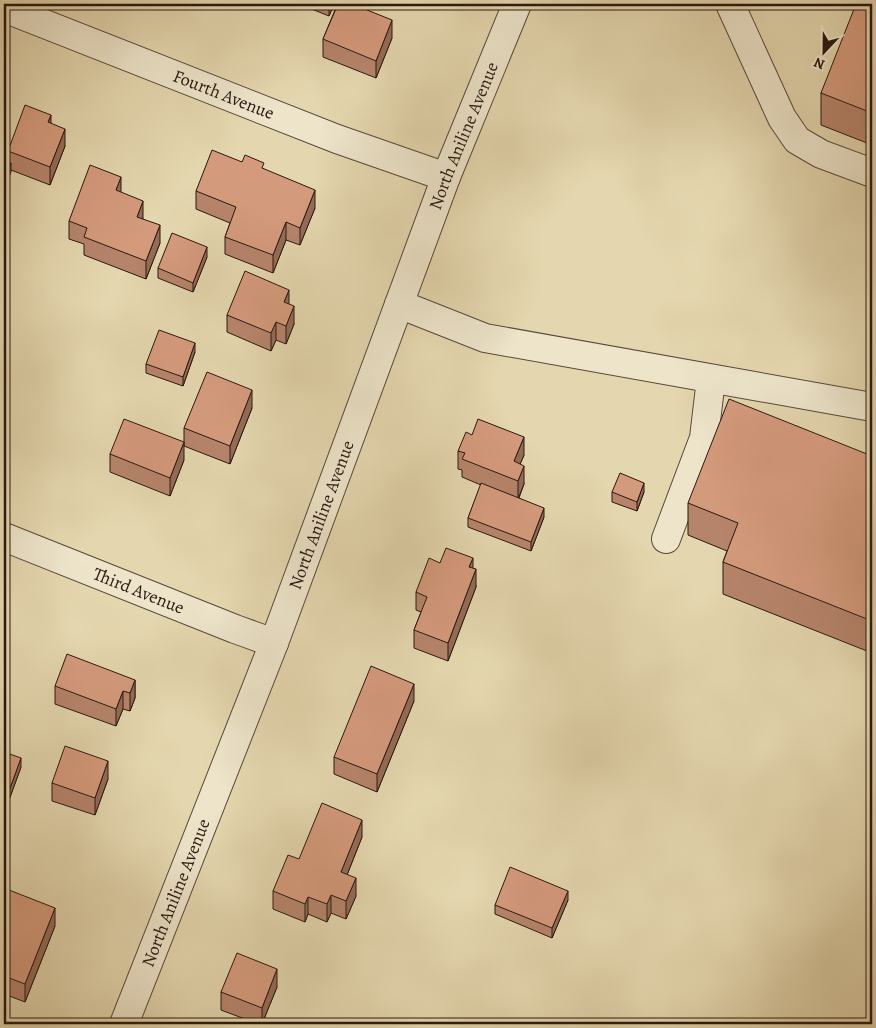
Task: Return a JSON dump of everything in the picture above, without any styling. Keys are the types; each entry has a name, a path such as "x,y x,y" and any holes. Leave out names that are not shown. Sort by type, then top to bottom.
{"street":[{"name":"North Aniline Avenue","path":"124,1024 274,643 446,177 517,4"},
{"path":"730,4 782,118 797,140 821,154 872,173"},
{"name":"Fourth Avenue","path":"4,8 337,139 446,177"},
{"path":"399,304 485,338 872,407"},
{"path":"666,539 704,438 711,379"},
{"name":"Third Avenue","path":"4,537 274,643"}],"building":[{"path":"338,4 352,4 392,20 376,61 323,39"},
{"path":"856,4 872,4 872,113 821,93"},
{"path":"25,105 51,115 48,122 65,129 50,167 8,151"},
{"path":"212,150 242,162 245,155 264,163 262,168 315,190 300,228 286,222 273,255 225,237 236,207 196,191"},
{"path":"4,160 11,163 4,180"},
{"path":"90,165 121,177 116,190 143,201 137,217 160,225 146,261 84,237 87,228 69,221"},
{"path":"172,233 207,247 193,283 158,268"},
{"path":"245,271 289,290 284,302 294,306 286,326 276,322 271,333 227,315"},
{"path":"159,330 195,343 183,377 146,364"},
{"path":"207,372 252,390 230,446 184,428"},
{"path":"729,399 872,456 872,621 723,562 738,523 688,503"},
{"path":"124,419 184,442 170,478 110,454"},
{"path":"478,419 524,437 514,461 524,466 518,481 462,459 465,453 458,451 466,432 472,435"},
{"path":"620,473 644,483 637,502 612,492"},
{"path":"481,483 544,508 531,542 468,518"},
{"path":"446,548 473,558 469,567 476,569 448,643 414,630 427,597 416,592 429,558 440,563"},
{"path":"67,654 135,680 130,693 123,691 116,709 55,686"},
{"path":"371,666 414,684 377,774 334,757"},
{"path":"65,746 108,761 95,798 52,783"},
{"path":"4,752 21,758 9,791 4,789"},
{"path":"322,803 362,820 341,872 356,878 346,901 331,895 327,904 308,897 305,904 273,891 288,855 299,859"},
{"path":"510,867 568,891 552,928 495,905"},
{"path":"4,888 55,908 25,984 4,976"},
{"path":"237,953 277,969 262,1008 221,992"}]}
